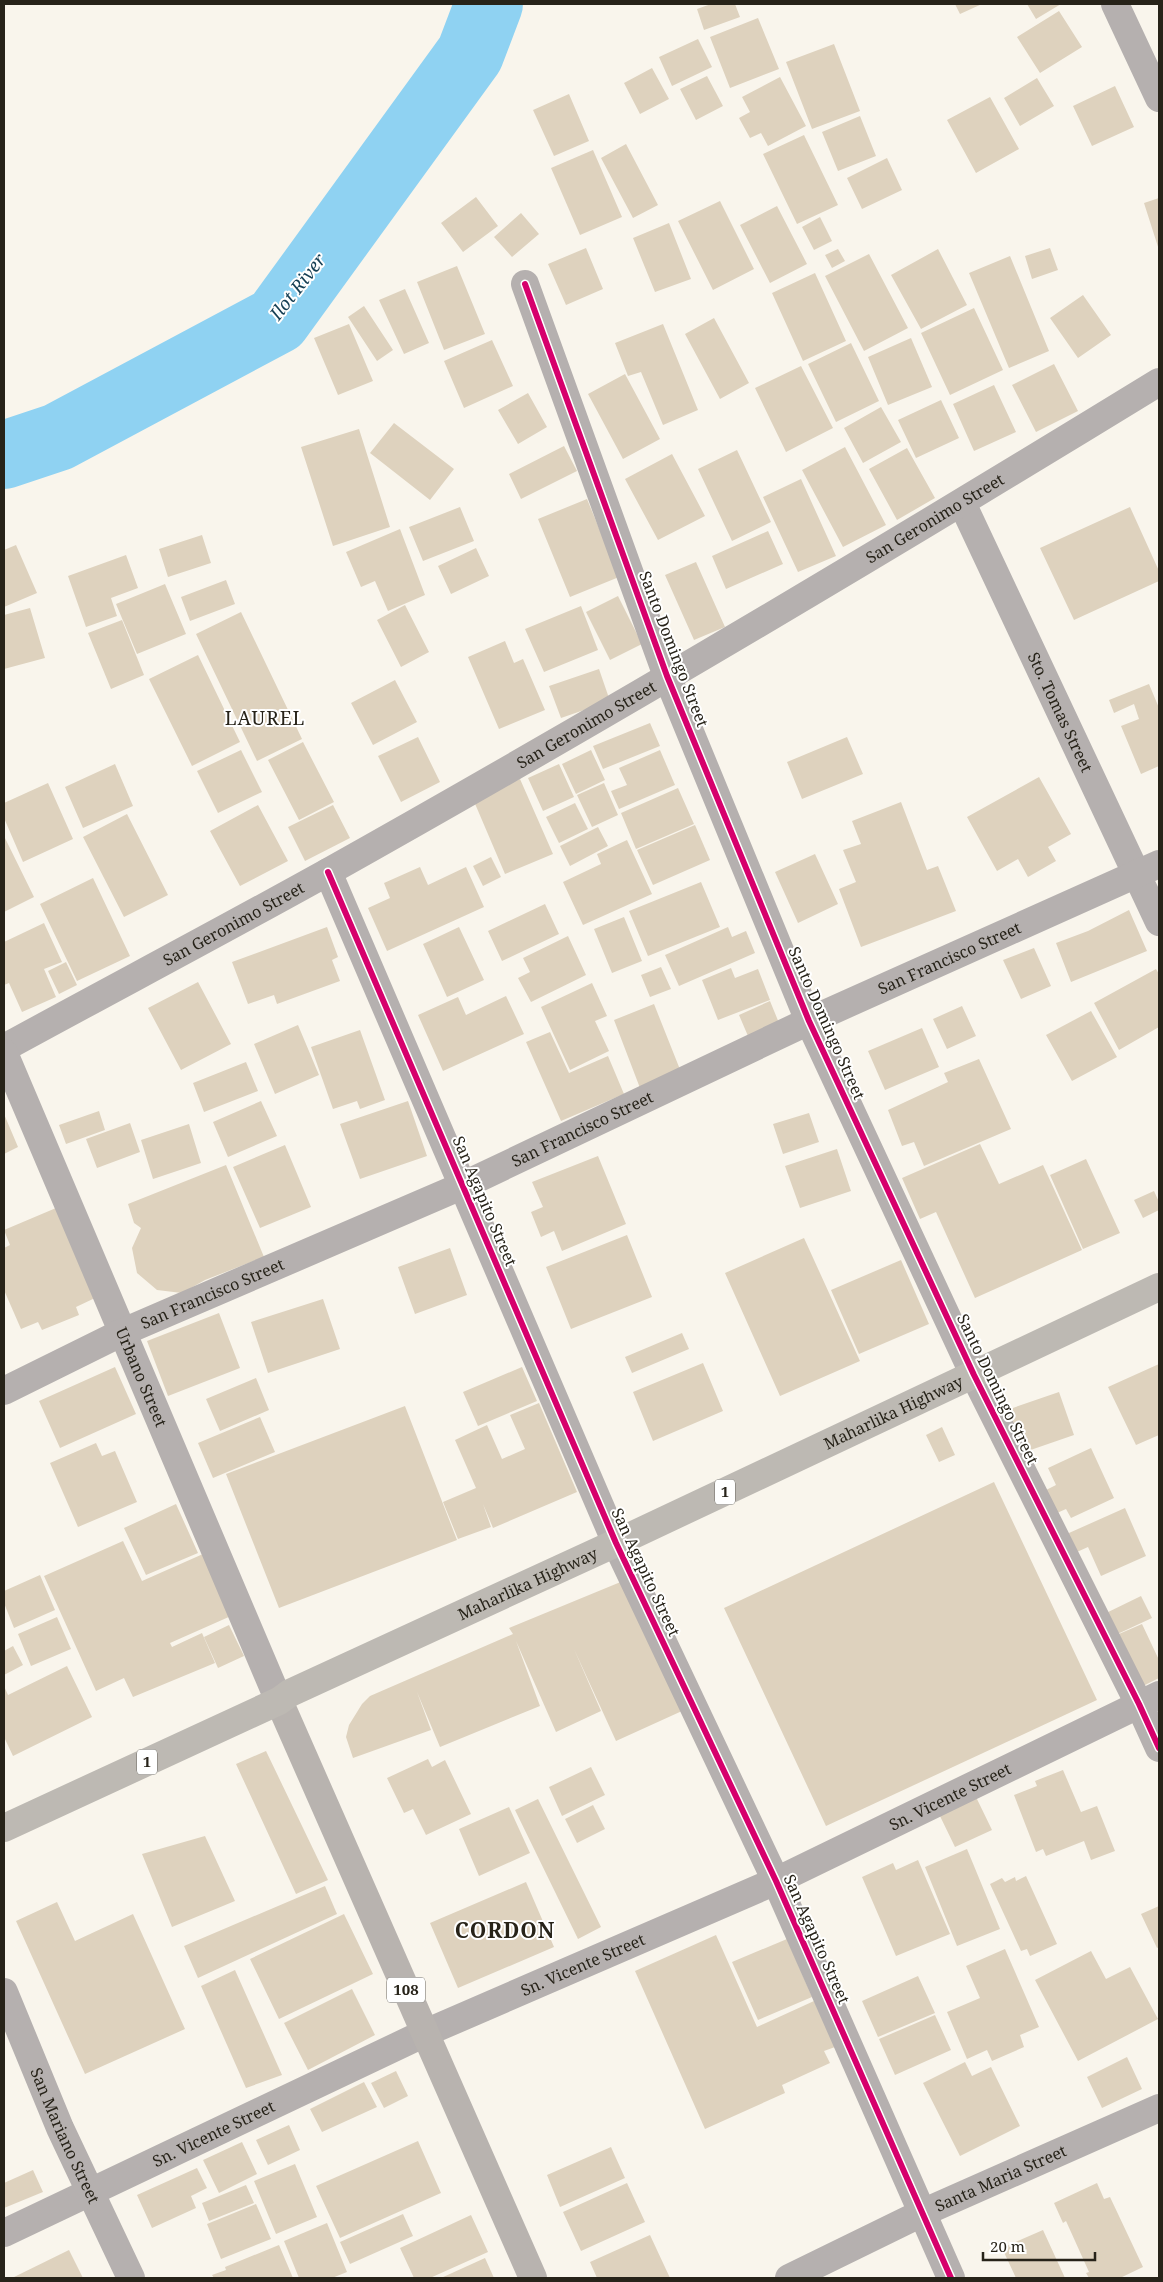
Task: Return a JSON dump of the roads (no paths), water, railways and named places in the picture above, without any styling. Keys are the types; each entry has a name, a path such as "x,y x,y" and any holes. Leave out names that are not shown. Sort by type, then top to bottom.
{"highway":[{"name":"Maharlika Highway","path":"4,1828 279,1701 299,1689 616,1543 1159,1287"}],"main road":[{"name":"108","path":"279,1701 533,2278"}],"street":[{"path":"1116,4 1159,98"},
{"name":"Santo Domingo Street","path":"525,284 667,676 809,1021 974,1375 1149,1700 1159,1748"},
{"name":"San Geronimo Street","path":"4,1048 328,872 962,503 1159,382"},
{"name":"Sto. Tomas Street","path":"962,503 1148,869 1159,922"},
{"name":"San Francisco Street","path":"4,1392 123,1332 464,1185 809,1021 1148,869"},
{"name":"San Agapito Street","path":"328,872 464,1185 616,1543 776,1881 951,2278"},
{"name":"Urbano Street","path":"4,1053 279,1701"},
{"name":"Sn. Vicente Street","path":"4,2233 425,2033 776,1881 1149,1700"},
{"name":"San Mariano Street","path":"4,1992 60,2128 131,2278"},
{"name":"Santa Maria Street","path":"789,2278 922,2213 1159,2108"}],"waterway":[{"name":"Ilot River","path":"4,455 58,437 277,320 470,54 489,4"}],"district":[{"name":"LAUREL","path":"265,718"},
{"name":"CORDON","path":"505,1931"}]}
